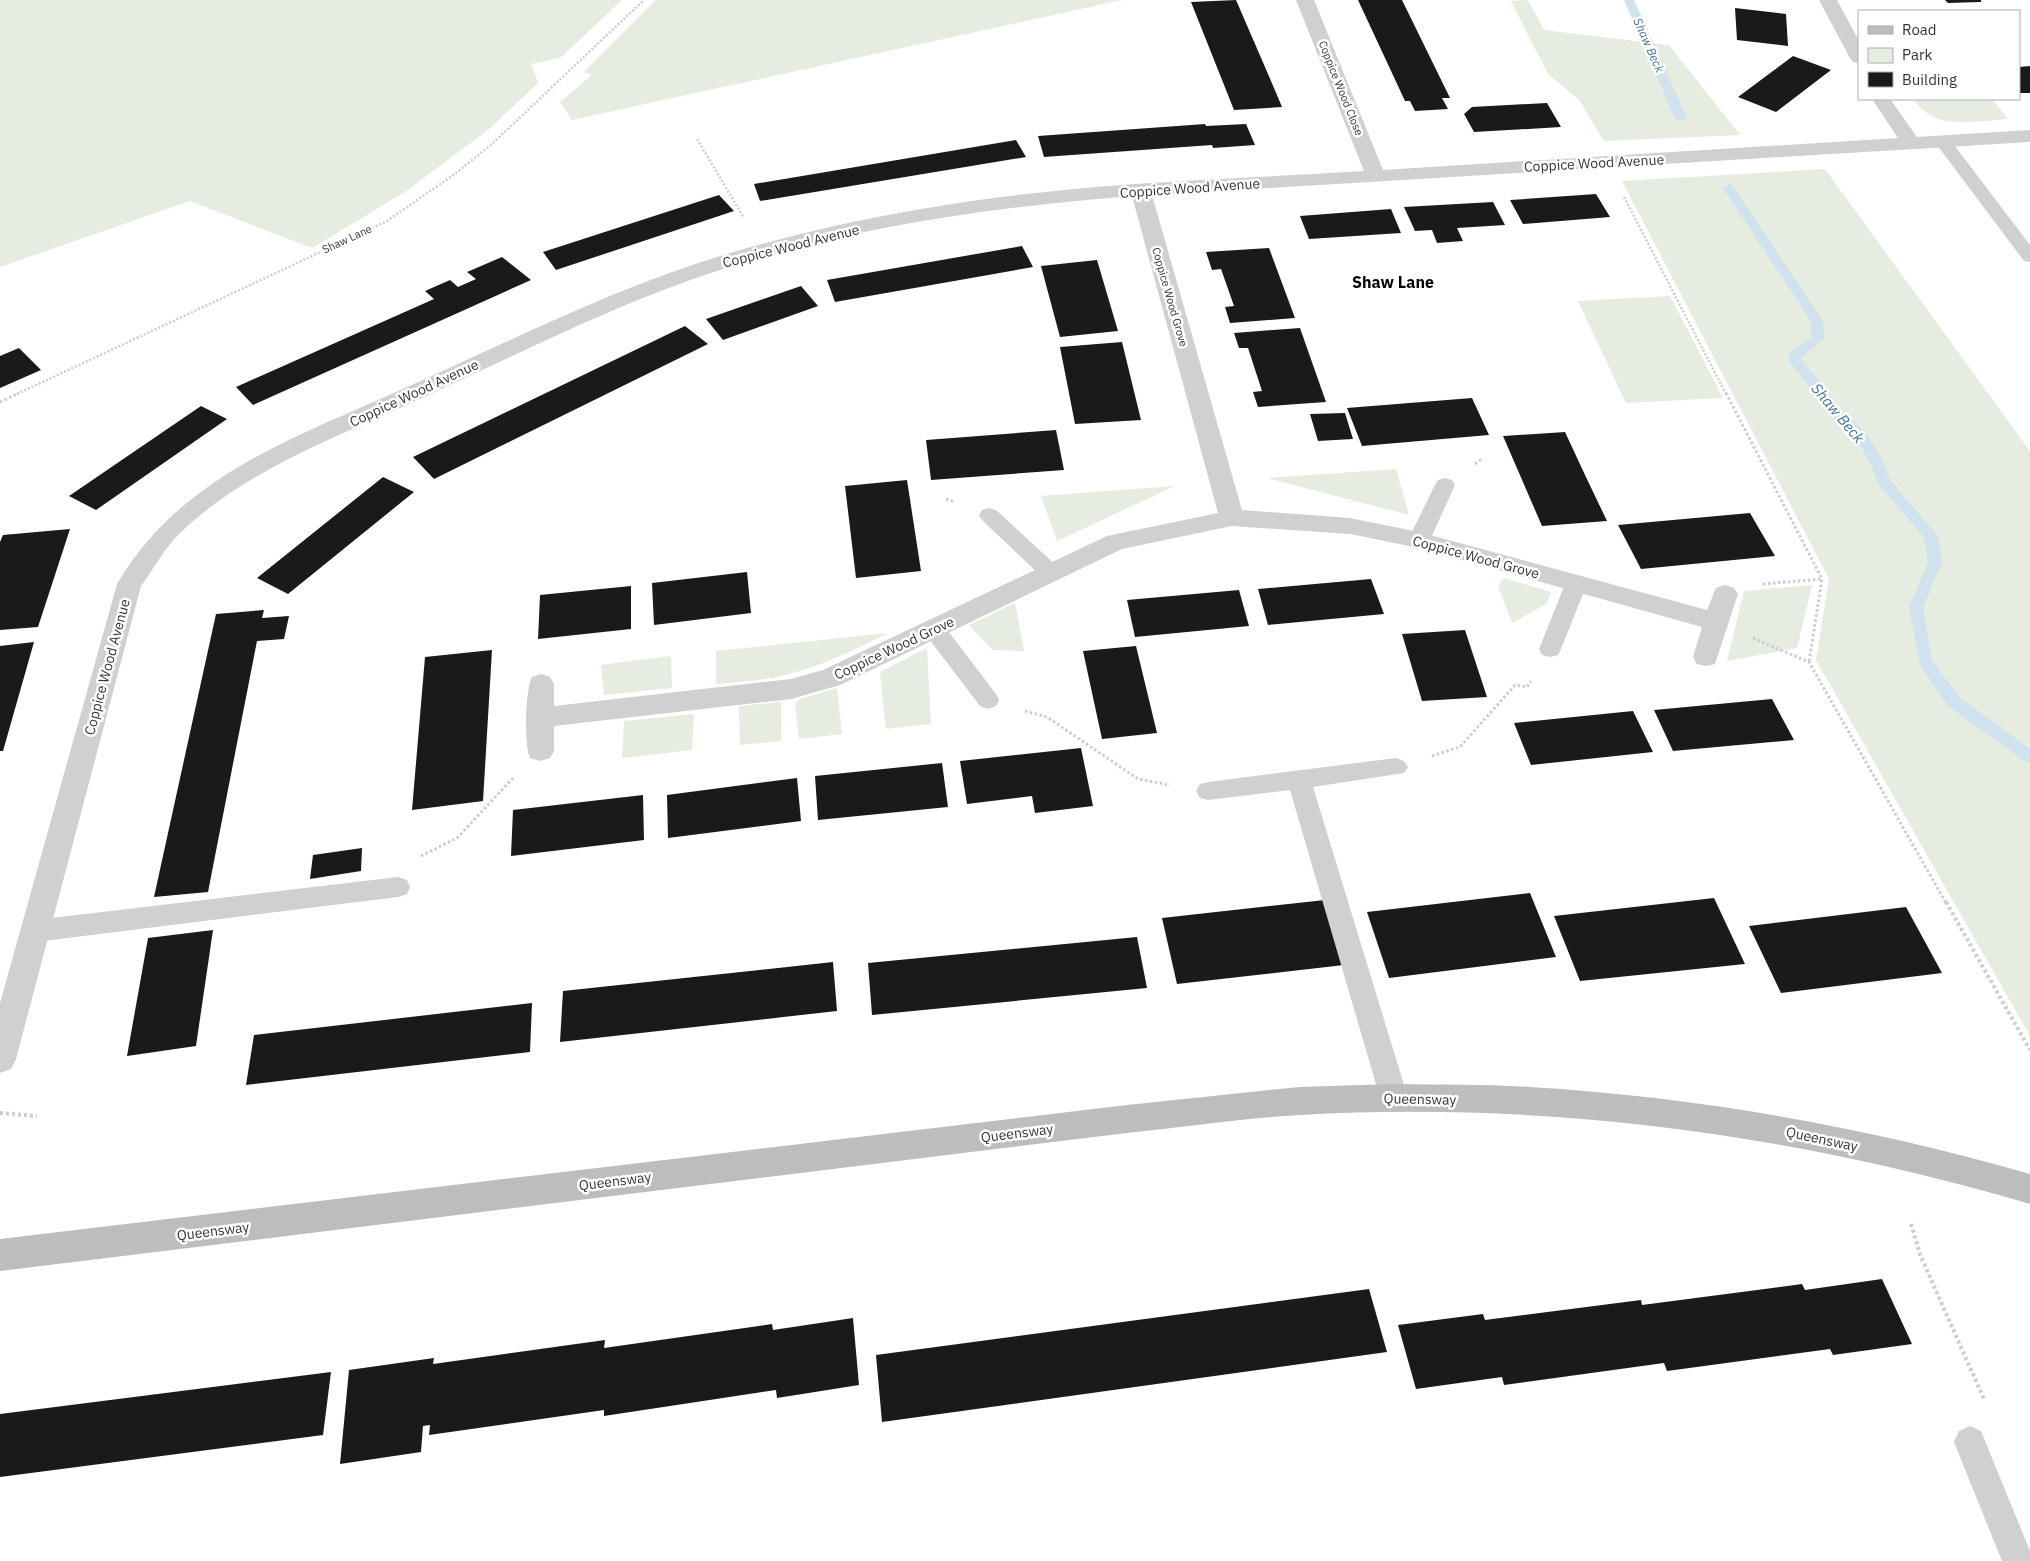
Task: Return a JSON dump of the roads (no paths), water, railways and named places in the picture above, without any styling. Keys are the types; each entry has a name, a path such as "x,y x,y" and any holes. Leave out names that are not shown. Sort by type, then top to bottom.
{"street":[{"name":"Coppice Wood Close","path":"1305,0 1376,176"},
{"path":"1828,0 1858,56"},
{"path":"1882,100 1911,144"},
{"name":"Coppice Wood Avenue","path":"0,1059 129,584 170,529 211,496 257,467 470,366 575,319 718,264 777,247 912,216 1008,202 1141,191 2030,136"},
{"name":"Coppice Wood Grove","path":"1141,191 1232,518"},
{"name":"Coppice Wood Grove","path":"540,718 791,689 831,678 1116,542 1232,518 1350,526 1419,540 1716,622"},
{"path":"1706,657 1725,594"},
{"path":"540,751 541,684"},
{"name":"Queensway","path":"0,1255 1127,1119 1299,1101 1394,1098 1530,1101 1699,1117 1805,1134 1987,1176 2030,1189"}],"lane":[{"path":"1942,142 2030,257"},
{"path":"1419,540 1445,485"},
{"path":"989,515 1051,573"},
{"path":"1550,649 1576,584"},
{"path":"934,629 988,700"},
{"path":"1208,791 1396,767"},
{"path":"1300,779 1394,1098"},
{"path":"35,931 398,886"},
{"path":"1970,1442 2018,1561"}],"waterway":[{"name":"Shaw Beck","path":"1629,0 1681,118"},
{"name":"Shaw Beck","path":"1729,188 1817,321 1818,339 1795,355 1795,360 1839,416 1861,436 1877,462 1884,482 1931,536 1935,562 1916,608 1925,661 1954,702 2030,757"}],"district":[{"name":"Shaw Lane","path":"1393,282"}]}
